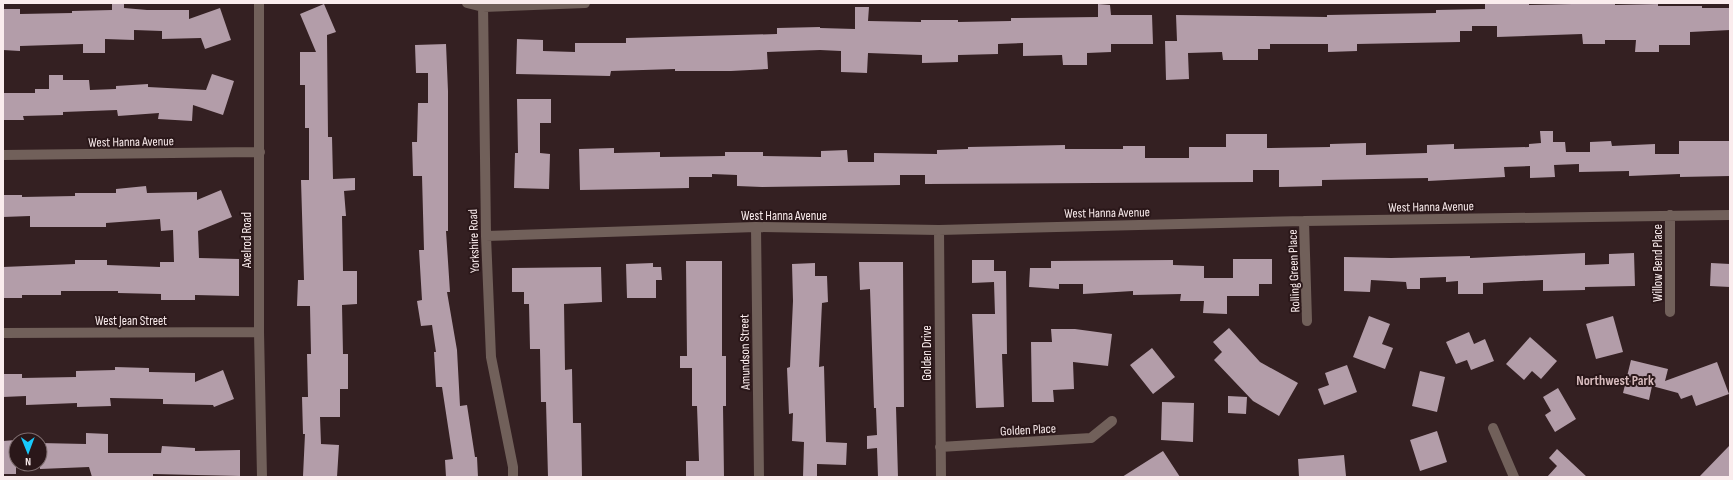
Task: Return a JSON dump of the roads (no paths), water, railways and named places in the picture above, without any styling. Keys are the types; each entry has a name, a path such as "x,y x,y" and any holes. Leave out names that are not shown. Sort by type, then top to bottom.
{"street":[{"name":"Axelrod Road","path":"259,3 259,332 262,477"},
{"path":"467,3 483,5 585,3"},
{"name":"Yorkshire Road","path":"483,5 486,236 491,357 513,467 513,477"},
{"name":"West Hanna Avenue","path":"3,155 260,152"},
{"name":"Willow Bend Place","path":"1670,215 1670,312"},
{"name":"West Hanna Avenue","path":"486,236 756,227 939,230 1304,221 1730,215"},
{"name":"Rolling Green Place","path":"1304,221 1308,321"},
{"name":"Amundson Street","path":"756,227 759,477"},
{"name":"Golden Drive","path":"939,230 941,477"},
{"name":"West Jean Street","path":"3,333 259,332"},
{"name":"Golden Place","path":"940,446 1091,438 1112,421"},
{"path":"1493,428 1514,477"}],"district":[{"name":"Northwest Park","path":"1615,380"}]}
